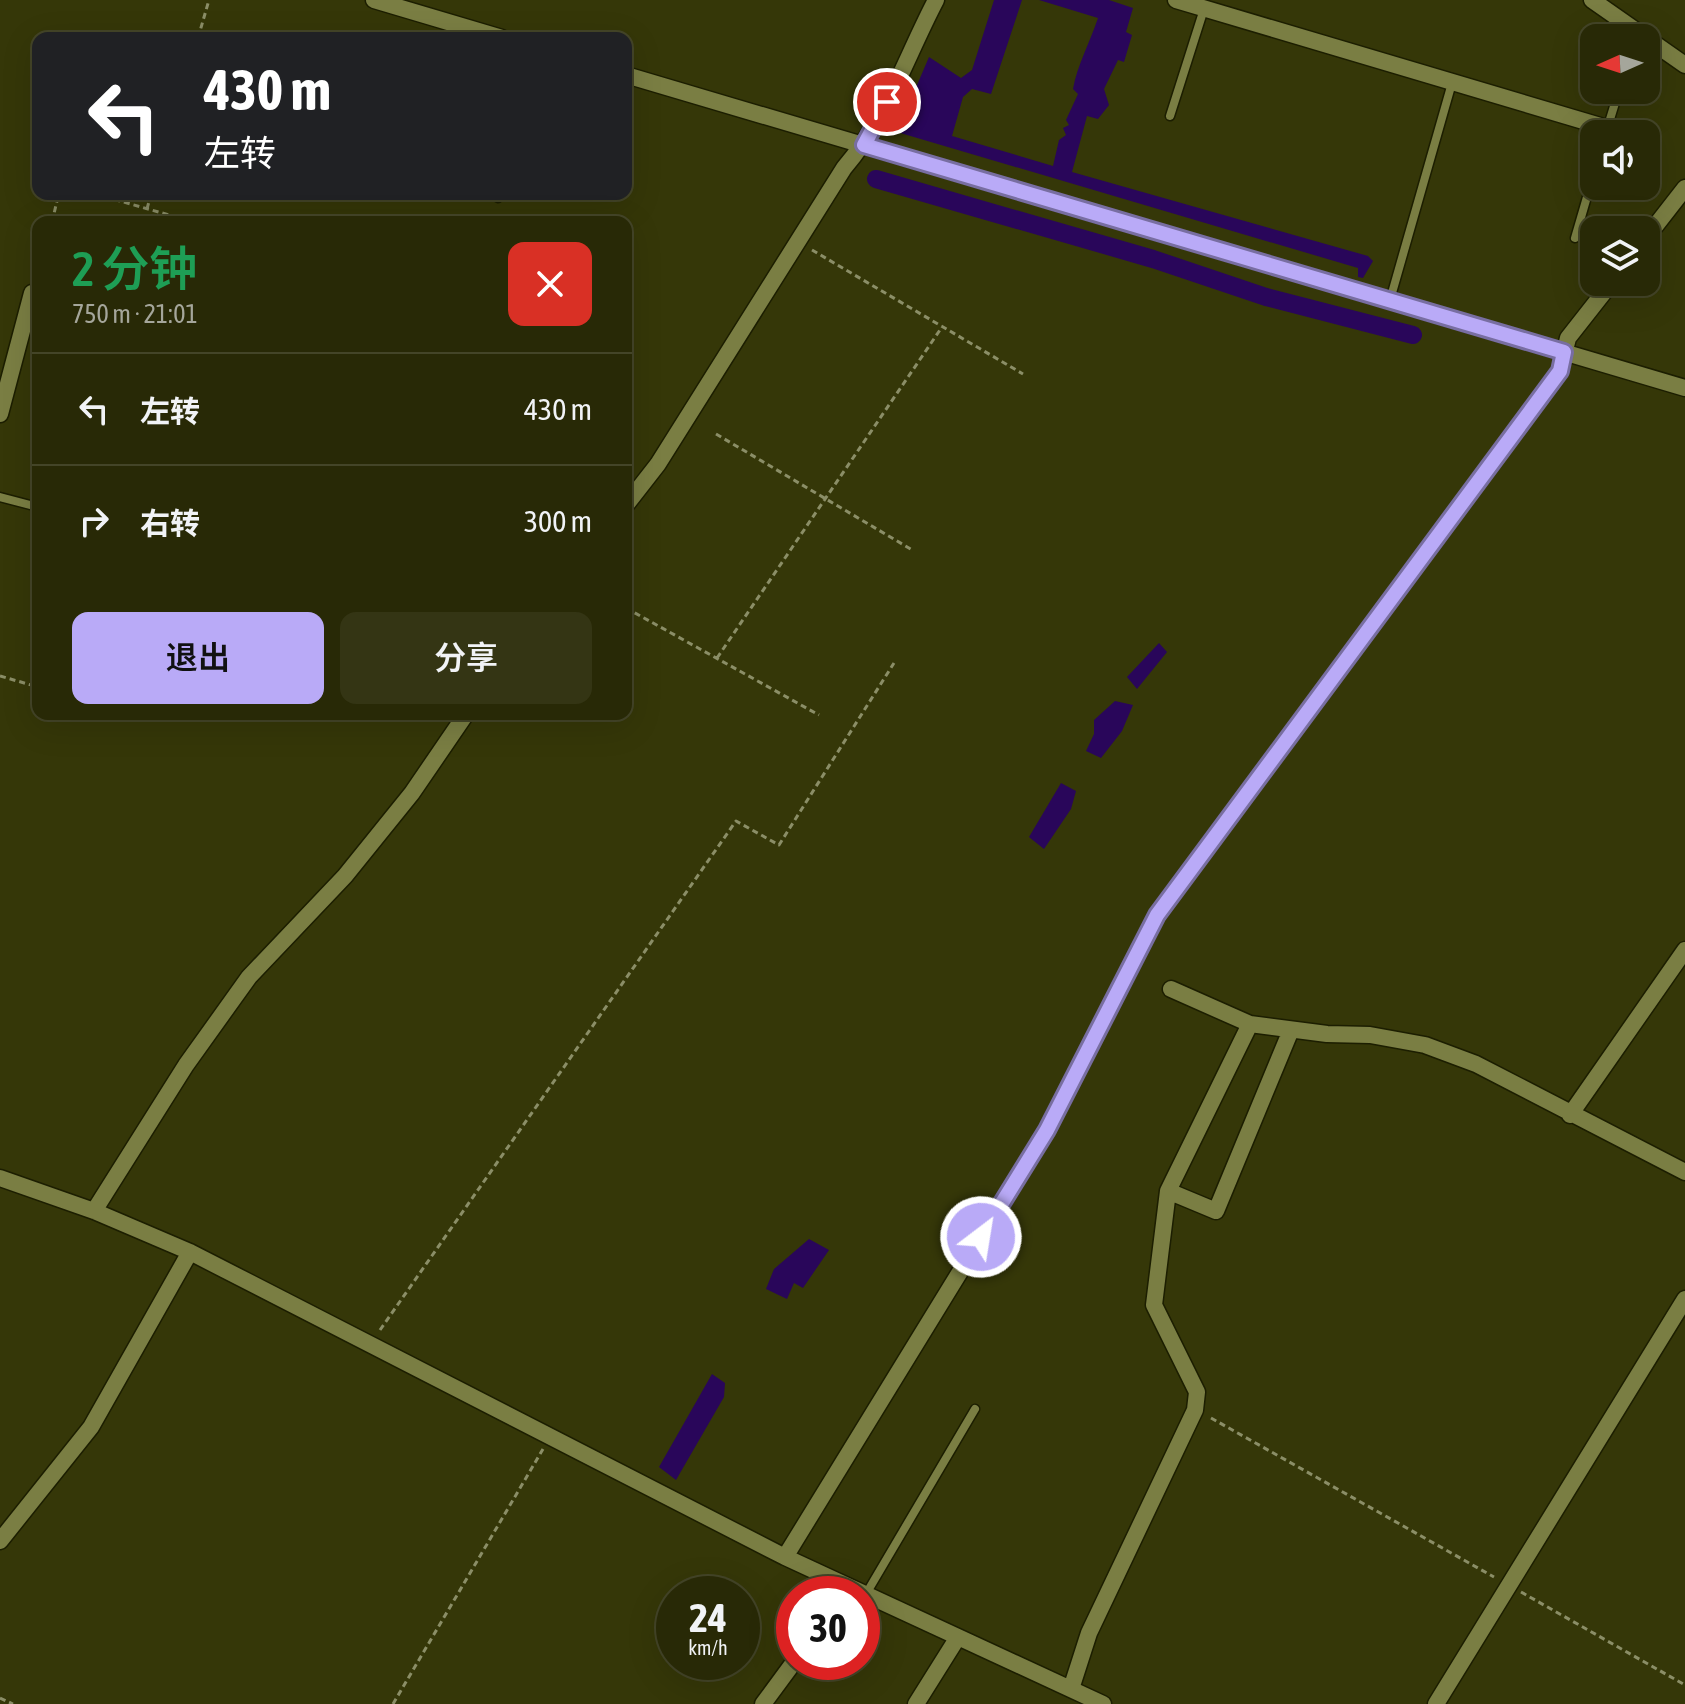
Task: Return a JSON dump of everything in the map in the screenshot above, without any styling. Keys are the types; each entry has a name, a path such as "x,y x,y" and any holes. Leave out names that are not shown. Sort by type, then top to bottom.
{"street":[{"path":"374,0 482,32"},
{"path":"632,497 658,464 844,168 864,145 911,58 936,0"},
{"path":"1176,0 1580,123"},
{"path":"1592,0 1685,65"},
{"path":"632,77 1685,388"},
{"path":"1660,220 1685,188"},
{"path":"0,414 32,293"},
{"path":"785,1557 1047,1130 1157,915 1560,371 1568,338 1601,296"},
{"path":"94,1211 186,1065 249,977 345,876 412,793 462,720"},
{"path":"1570,1115 1685,950"},
{"path":"1171,989 1250,1024 1370,1035 1425,1045 1476,1064 1685,1172"},
{"path":"1071,1689 1094,1620 1195,1410 1197,1392 1154,1305 1168,1191 1250,1024"},
{"path":"1168,1191 1216,1211 1291,1030"},
{"path":"0,1178 94,1211 190,1252 821,1576"},
{"path":"0,1541 91,1427 190,1252"},
{"path":"1436,1704 1685,1299"},
{"path":"880,1601 1103,1704"},
{"path":"916,1704 958,1637"},
{"path":"763,1704 781,1680"}],"lane":[{"path":"1170,116 1204,8"},
{"path":"1390,301 1452,82"},
{"path":"1575,238 1586,200"},
{"path":"0,497 32,505"},
{"path":"877,1576 975,1409"}],"path":[{"path":"200,32 209,0"},
{"path":"116,200 172,216"},
{"path":"147,209 149,200"},
{"path":"797,241 1023,374"},
{"path":"717,658 942,327"},
{"path":"716,434 914,551"},
{"path":"632,611 819,715"},
{"path":"370,1346 736,821 779,845 894,663"},
{"path":"0,676 32,685"},
{"path":"1195,1410 1685,1685"},
{"path":"393,1704 550,1437"},
{"path":"0,1698 13,1704"}],"shaded area":[{"path":"994,0 1022,0 991,94 972,89 963,97 952,136 1053,166 1059,140 1066,135 1063,128 1069,125 1066,120 1078,94 1073,89 1077,72 1098,18 1039,0 1109,0 1133,8 1126,32 1132,35 1124,62 1118,60 1104,89 1109,105 1098,119 1087,116 1072,172 1368,256 1373,261 1363,278 1358,277 1358,268 897,132 929,57 961,78 972,70"},
{"path":"1159,643 1167,652 1137,689 1127,677"},
{"path":"1115,701 1133,705 1122,731 1101,758 1086,751 1094,734 1094,720"},
{"path":"1061,783 1076,791 1071,809 1044,849 1029,837"},
{"path":"809,1239 829,1250 803,1288 794,1283 787,1299 766,1289 774,1269"},
{"path":"712,1374 725,1383 724,1397 676,1480 659,1467"}],"waterway":[{"path":"876,179 1153,259 1266,297 1413,335"}],"route":[{"path":"887,102 864,145 1564,352 1560,371 1157,915 1047,1130 981,1237"}]}
